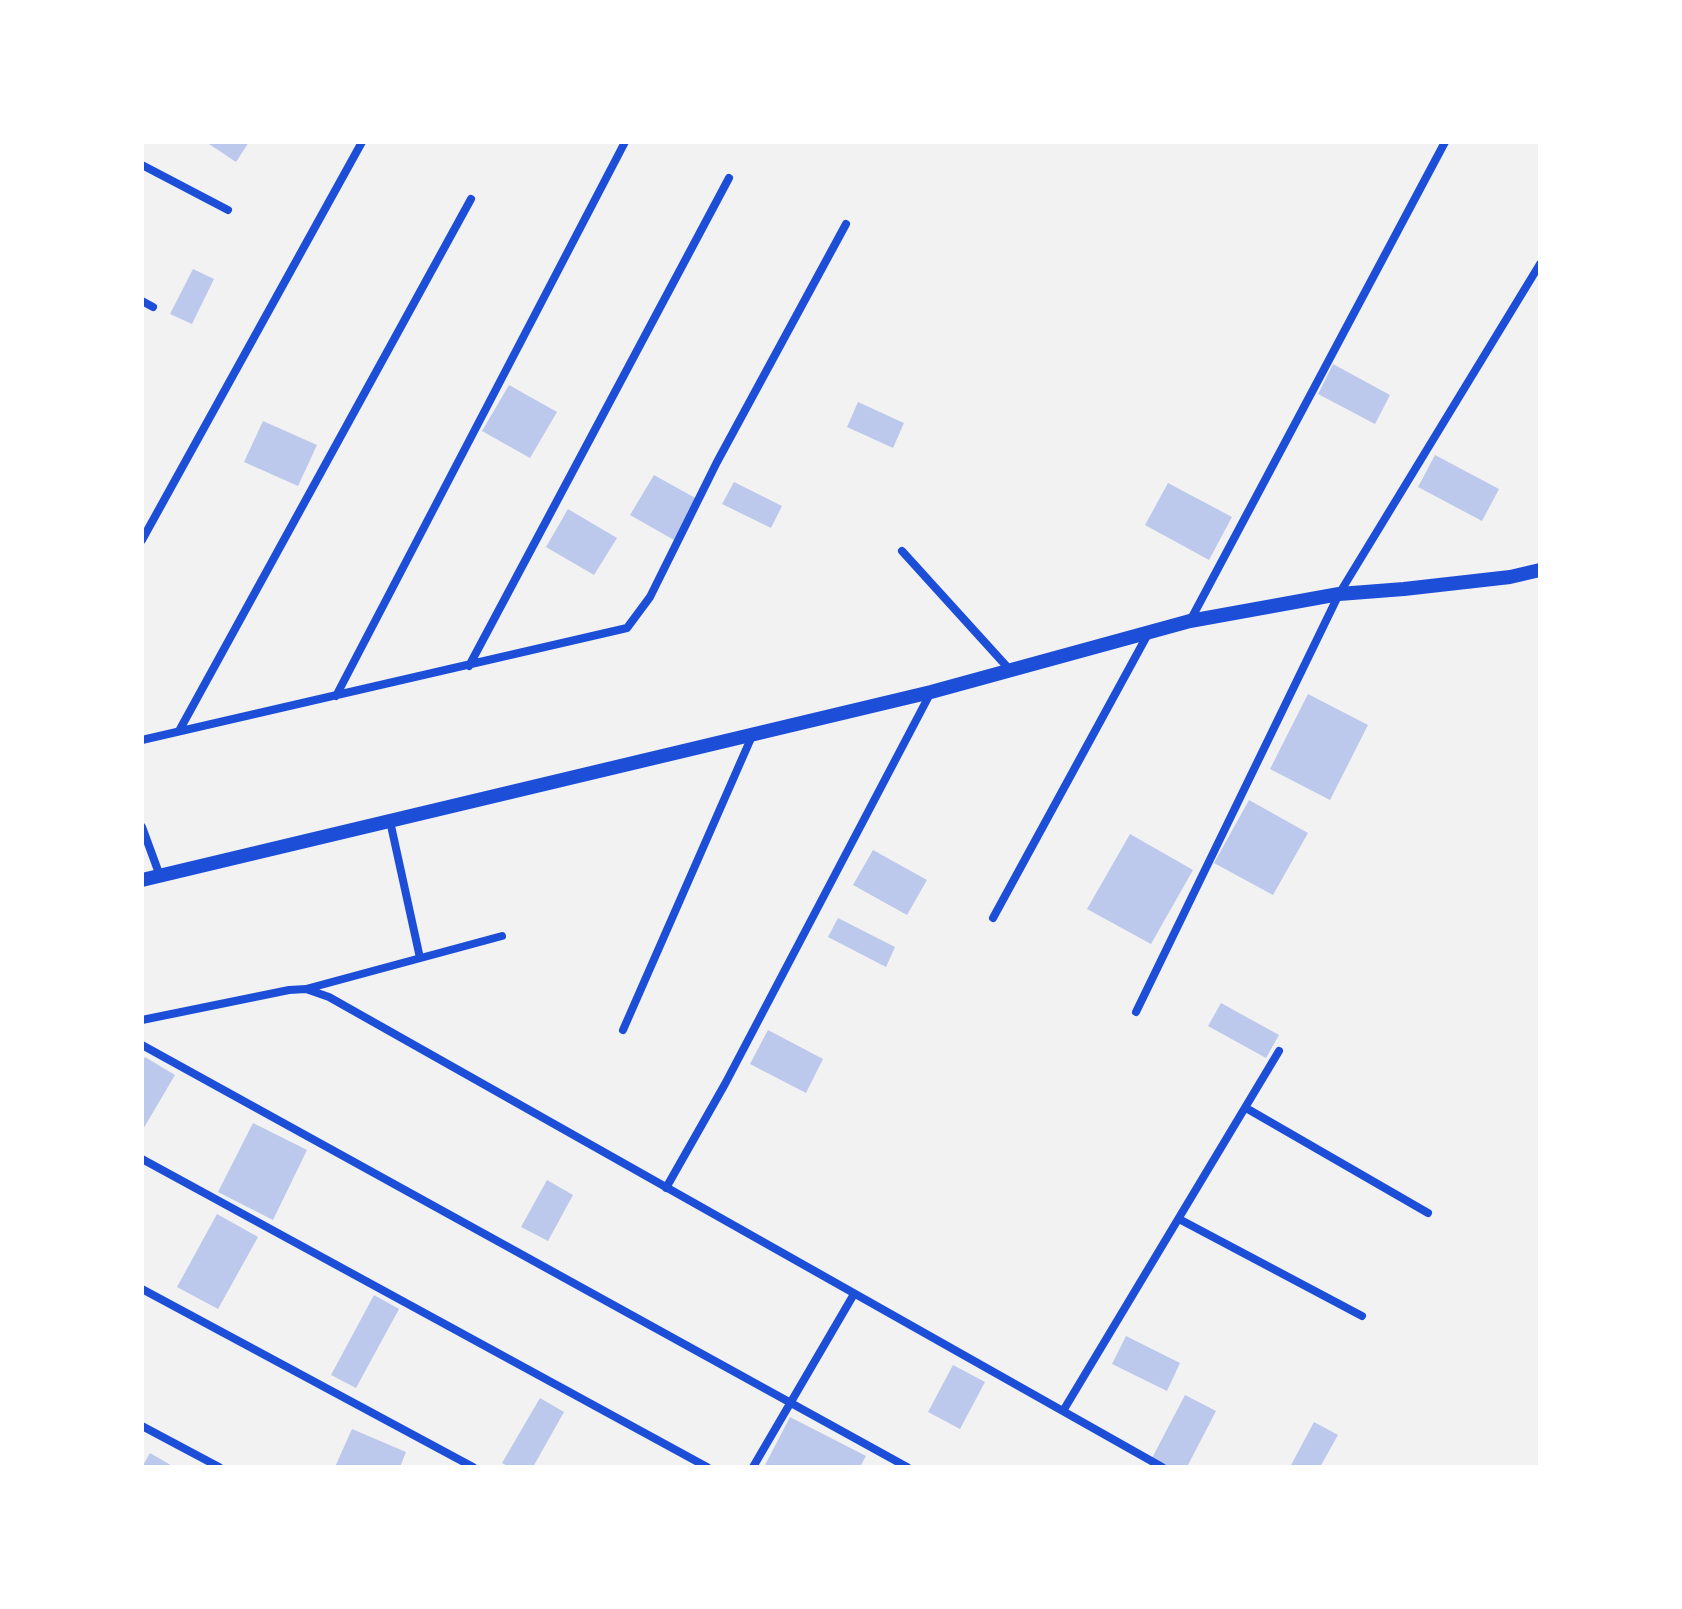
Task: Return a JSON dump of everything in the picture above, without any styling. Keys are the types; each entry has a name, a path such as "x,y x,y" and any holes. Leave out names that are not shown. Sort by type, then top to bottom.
{"street":[{"path":"142,540 362,142"},
{"path":"336,696 625,142"},
{"path":"1190,621 1445,142"},
{"path":"142,165 228,210"},
{"path":"469,666 729,178"},
{"path":"179,731 471,199"},
{"path":"142,740 627,628 639,615 717,462 846,224"},
{"path":"1136,1012 1339,594 1540,264"},
{"path":"142,301 153,307"},
{"path":"902,551 1010,671"},
{"path":"142,880 931,692 1190,621 1339,594 1510,577 1540,570"},
{"path":"993,918 1150,631"},
{"path":"666,1188 725,1084 931,692"},
{"path":"623,1030 752,735"},
{"path":"390,821 420,958"},
{"path":"142,827 160,876"},
{"path":"142,1020 306,989 502,936"},
{"path":"306,989 329,997 1162,1467"},
{"path":"142,1045 907,1467"},
{"path":"1063,1411 1279,1051"},
{"path":"1246,1108 1428,1213"},
{"path":"142,1159 707,1467"},
{"path":"1179,1219 1362,1316"},
{"path":"142,1289 473,1467"},
{"path":"753,1467 854,1294"},
{"path":"142,1426 219,1467"}],"building":[{"path":"206,142 249,142 236,162"},
{"path":"193,269 214,279 192,324 170,314"},
{"path":"1333,364 1390,395 1375,424 1318,394"},
{"path":"509,385 557,412 530,458 482,431"},
{"path":"858,402 904,423 893,448 847,427"},
{"path":"263,421 317,445 298,486 244,462"},
{"path":"1435,455 1499,489 1482,521 1418,487"},
{"path":"654,475 697,499 674,540 630,515"},
{"path":"734,482 782,506 771,528 722,504"},
{"path":"1168,483 1232,517 1209,560 1145,525"},
{"path":"568,509 617,538 594,575 546,547"},
{"path":"1308,694 1368,725 1330,800 1270,769"},
{"path":"1249,800 1308,833 1273,895 1214,863"},
{"path":"1130,834 1193,870 1151,944 1087,909"},
{"path":"873,850 927,880 907,915 853,885"},
{"path":"838,918 895,947 886,967 828,937"},
{"path":"1221,1003 1279,1035 1266,1058 1208,1026"},
{"path":"768,1030 823,1059 806,1093 750,1064"},
{"path":"145,1057 175,1075 142,1131 142,1062"},
{"path":"253,1123 307,1150 273,1220 218,1192"},
{"path":"547,1180 573,1195 548,1241 521,1227"},
{"path":"217,1214 258,1237 218,1309 177,1287"},
{"path":"374,1295 399,1309 356,1388 331,1375"},
{"path":"1126,1336 1180,1363 1167,1391 1112,1364"},
{"path":"953,1365 985,1382 960,1429 928,1412"},
{"path":"1185,1395 1216,1411 1187,1467 1169,1467 1152,1458"},
{"path":"540,1398 564,1412 533,1467 510,1467 502,1463"},
{"path":"790,1417 866,1456 860,1467 764,1467"},
{"path":"1314,1422 1338,1435 1320,1467 1290,1467"},
{"path":"352,1429 406,1452 400,1467 335,1467"},
{"path":"150,1453 174,1467 142,1467"}]}
